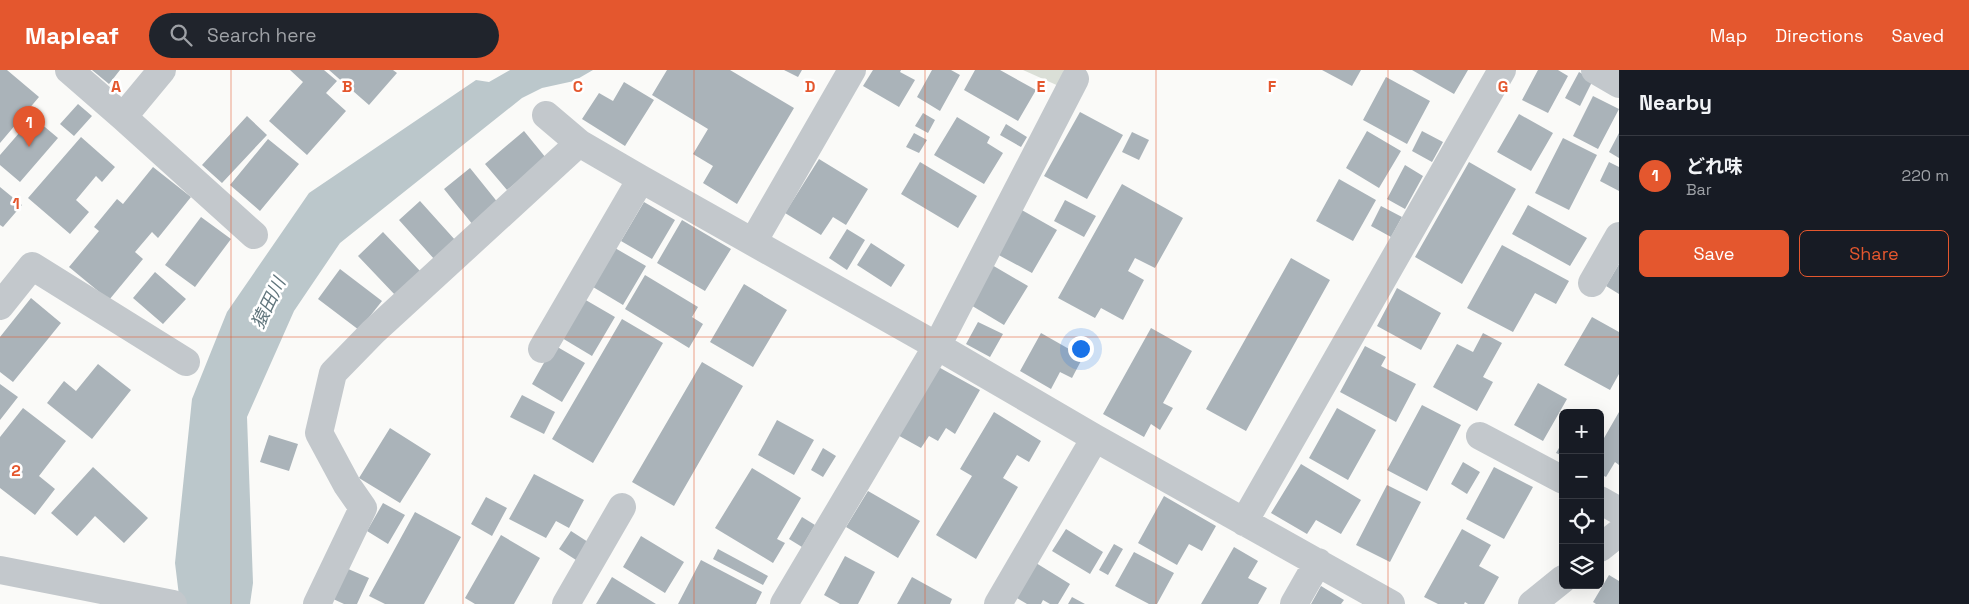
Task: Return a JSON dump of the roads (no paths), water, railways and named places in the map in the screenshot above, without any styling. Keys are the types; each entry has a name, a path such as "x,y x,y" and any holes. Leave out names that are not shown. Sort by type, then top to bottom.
{"street":[{"path":"69,70 254,235"},
{"path":"123,117 162,70"},
{"path":"753,242 852,70"},
{"path":"1244,522 1502,70"},
{"path":"784,604 937,346 1075,79"},
{"path":"546,115 579,143 641,179 937,346 1095,438 1391,604"},
{"path":"317,604 363,508 347,485 319,432 333,373 373,332 579,143"},
{"path":"542,349 641,179"},
{"path":"1592,283 1619,236"},
{"path":"0,306 32,266 186,362"},
{"path":"1480,436 1559,478"},
{"path":"998,604 1095,438"},
{"path":"1604,502 1619,510"},
{"path":"566,604 622,507"},
{"path":"1604,545 1619,532"},
{"path":"1294,604 1318,562"},
{"path":"0,570 165,603"},
{"path":"1532,604 1559,582"}],"water":[{"name":"猿田川","path":"510,70 593,70 574,81 542,88 522,98 340,243 294,311 247,417 253,583 250,604 180,604 175,563 192,399 227,312 309,193 476,80 489,82"}],"place":[{"name":"どれ味","path":"29,147"}]}
